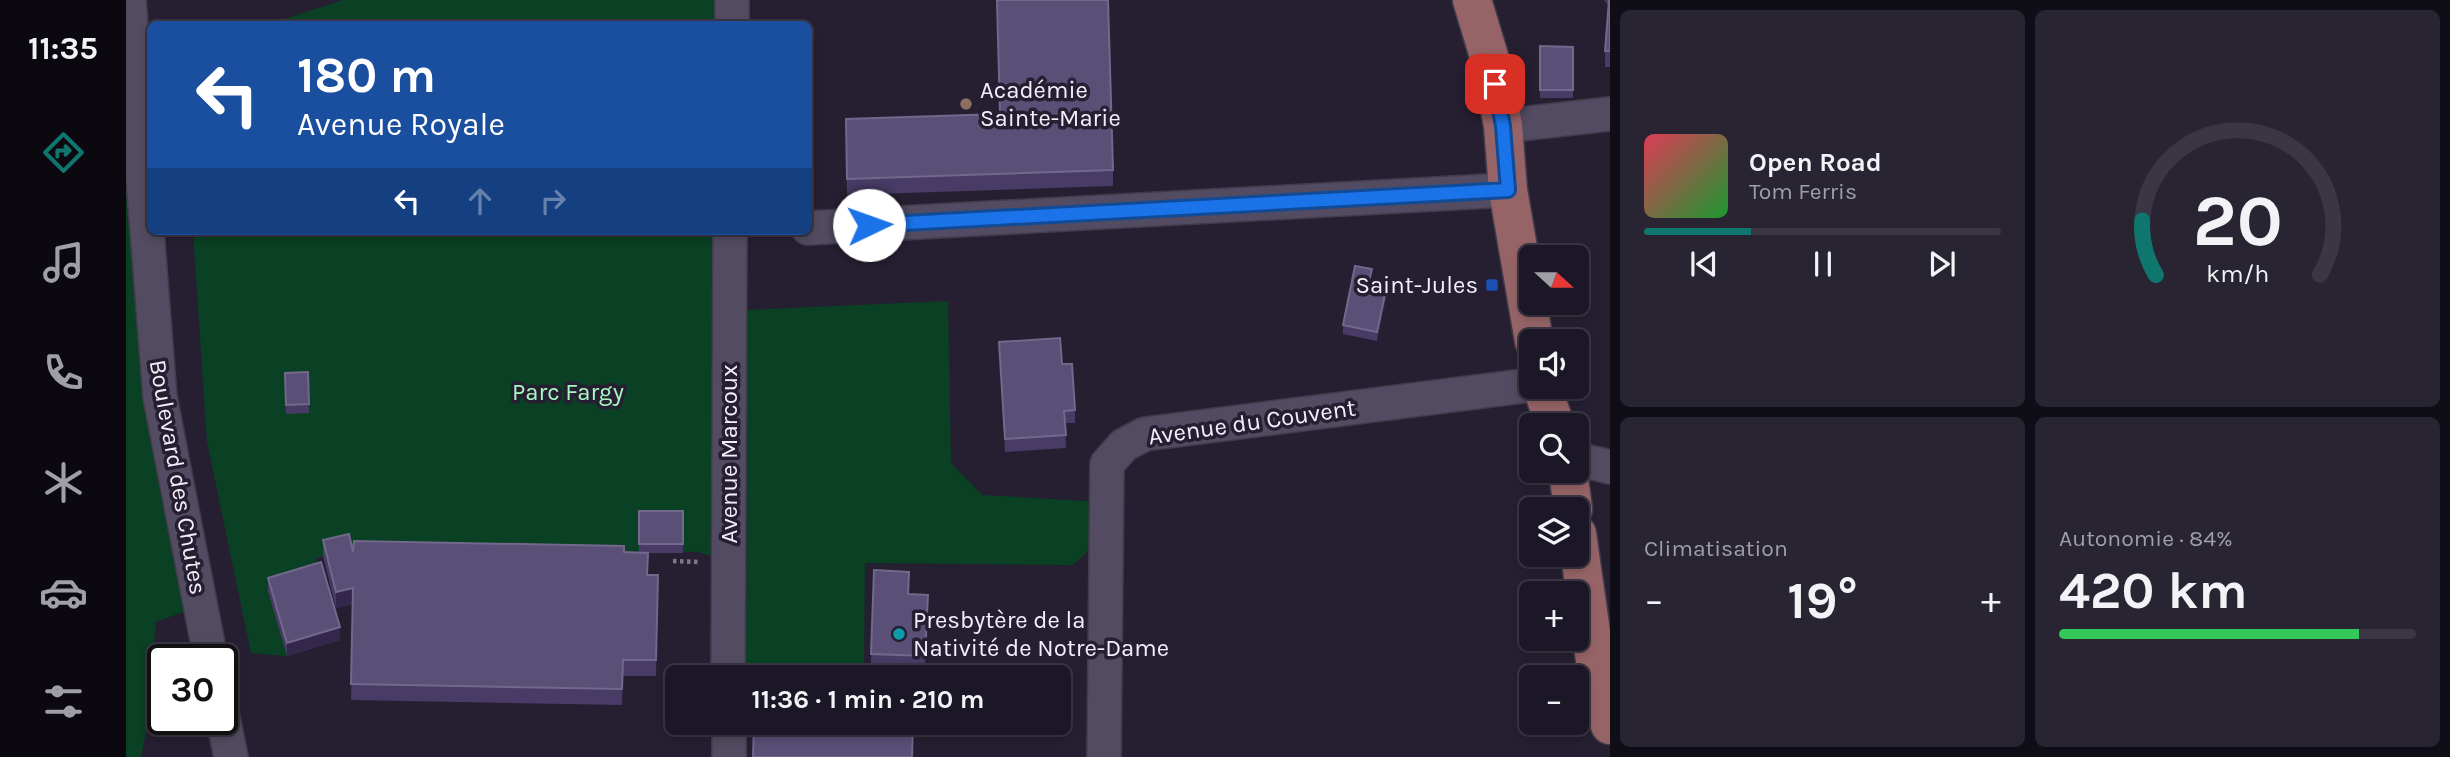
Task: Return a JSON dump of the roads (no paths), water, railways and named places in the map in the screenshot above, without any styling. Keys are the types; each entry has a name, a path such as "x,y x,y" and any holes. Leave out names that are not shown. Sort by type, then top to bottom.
{"main road":[{"path":"1472,0 1491,63 1503,126 1508,190 1532,329"},
{"path":"1582,567 1601,702 1610,724"}],"street":[{"name":"Boulevard des Chutes","path":"129,0 147,231"},
{"path":"732,0 732,21"},
{"path":"1503,126 1610,114"},
{"path":"812,228 1508,190"},
{"name":"Boulevard des Chutes","path":"147,235 160,397 208,644"},
{"name":"Avenue Marcoux","path":"728,665 730,235"},
{"name":"Avenue du Couvent","path":"1104,757 1107,464 1124,444 1145,434 1519,387"},
{"path":"1589,461 1610,467"},
{"path":"226,735 231,757"},
{"path":"729,735 729,757"}],"place":[{"name":"Académie Sainte-Marie","path":"966,104"},
{"name":"Saint-Jules","path":"1492,285"},
{"name":"Presbytère de la Nativité de Notre-Dame","path":"899,634"}],"park label":[{"name":"Parc Fargy","path":"568,392"}]}
